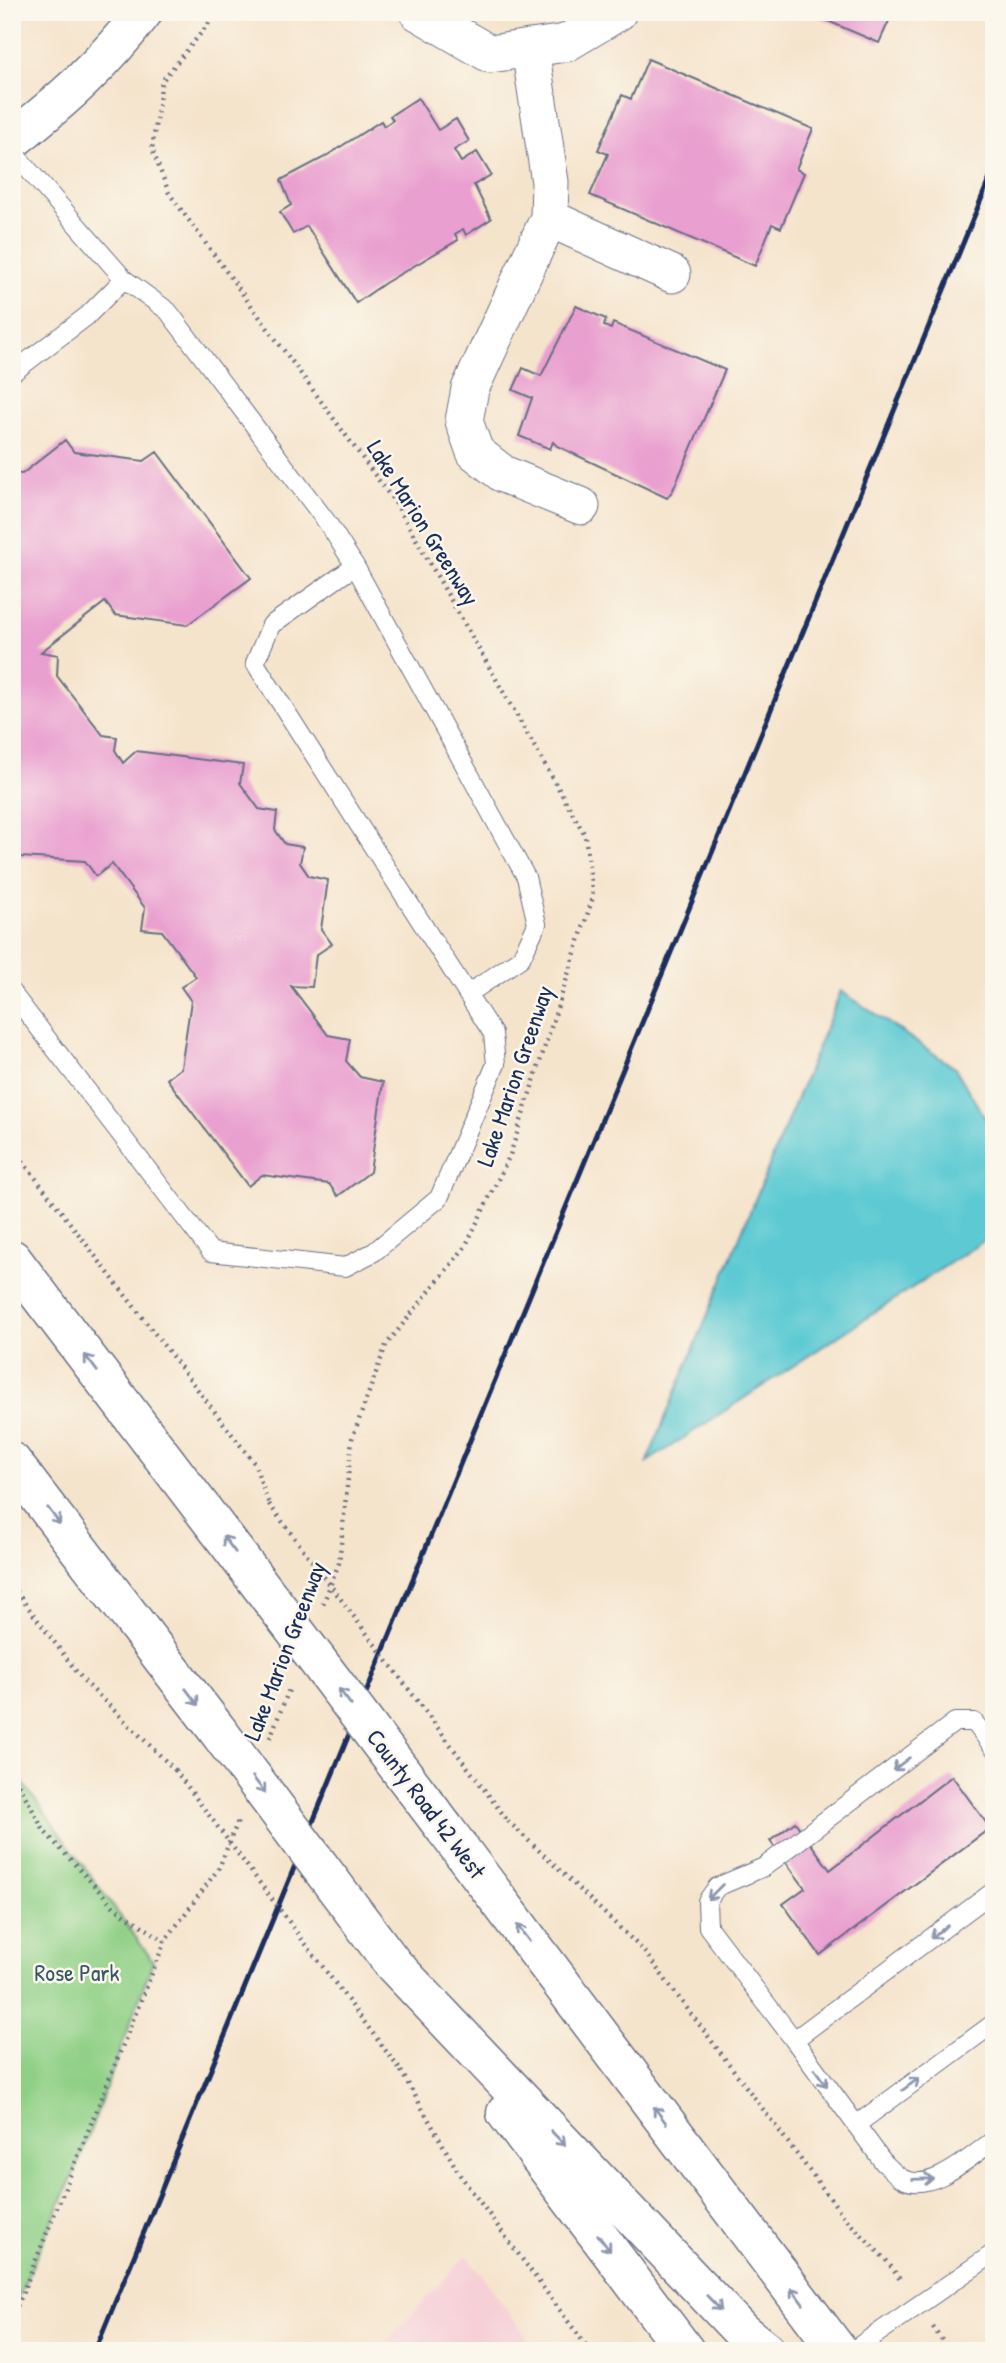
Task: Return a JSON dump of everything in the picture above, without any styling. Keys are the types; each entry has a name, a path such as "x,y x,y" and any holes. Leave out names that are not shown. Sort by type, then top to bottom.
{"main road":[{"path":"12,140 64,99 116,48 143,12"},
{"name":"County Road 42 West","path":"12,1259 838,2351"},
{"path":"12,1462 685,2351"},
{"path":"393,1964 742,2332 766,2351"}],"street":[{"path":"418,12 490,54 566,43 618,12"},
{"path":"530,48 551,182 549,218 470,388 464,421 475,452 503,474 581,506"},
{"path":"549,218 672,274"}],"lane":[{"path":"12,151 124,279 168,312 329,525 355,566 526,877 537,924 521,958 468,994"},
{"path":"12,373 87,316 124,279"},
{"path":"12,993 211,1252 345,1267 374,1252 439,1198 496,1064 493,1034 256,663 271,625 355,566"},
{"path":"994,1748 974,1722 955,1723 765,1867 717,1886 707,1901 708,1927 884,2163 902,2179 929,2182 950,2172 994,2140"},
{"path":"794,2040 994,1891"},
{"path":"856,2125 994,2023"},
{"path":"852,2351 994,2253"}],"path":[{"name":"Lake Marion Greenway","path":"218,12 162,81 152,149 169,193 396,504 585,835 593,897 510,1155 465,1247 386,1345 352,1439 339,1563 319,1614"},
{"path":"12,1143 27,1167 254,1463 269,1504 508,1821 643,1950 845,2218 886,2260 949,2351"},
{"path":"12,1586 83,1680 175,1770 401,2071 460,2175 590,2351"},
{"name":"Lake Marion Greenway","path":"269,1741 294,1677"},
{"path":"12,1772 44,1831 115,1908 165,1941"},
{"path":"12,2319 165,1941 219,1868 239,1817"}],"shaded area":[{"path":"467,2255 537,2351 378,2351"}],"green space":[{"name":"Rose Park","path":"12,1768 153,1961 78,2164 12,2311"}],"water":[{"path":"841,991 955,1068 994,1133 994,1234 647,1462"}],"building":[{"path":"807,12 893,12 879,43"},
{"path":"648,59 813,129 796,169 804,173 781,228 772,224 755,266 590,195 608,154 598,150 622,95 631,99"},
{"path":"418,98 438,130 456,119 469,141 454,150 461,162 477,152 491,175 474,185 491,219 466,235 463,229 455,234 458,240 356,303 307,226 293,234 280,212 291,205 281,180 323,158 381,121 384,126 393,120 390,116"},
{"path":"576,306 606,319 604,326 611,329 613,323 725,370 673,490 667,498 553,442 550,449 519,436 532,398 513,390 523,368 541,376"},
{"path":"65,440 74,452 144,461 157,452 251,578 187,625 115,615 105,602 41,652 58,655 57,676 103,735 117,737 115,750 123,763 136,751 243,765 240,783 259,809 277,812 275,830 285,844 303,847 300,863 309,876 328,880 321,929 332,944 316,955 312,987 291,986 328,1035 350,1039 346,1061 360,1077 383,1082 370,1172 338,1196 329,1184 262,1175 248,1186 167,1079 181,1068 191,1001 181,987 196,977 162,931 142,929 145,908 112,864 96,876 85,861 20,857 12,863 12,473 22,474"},
{"path":"952,1776 990,1828 820,1955 783,1904 805,1888 770,1841 795,1822 830,1870"}],"railway":[{"path":"95,2351 994,168"}]}
